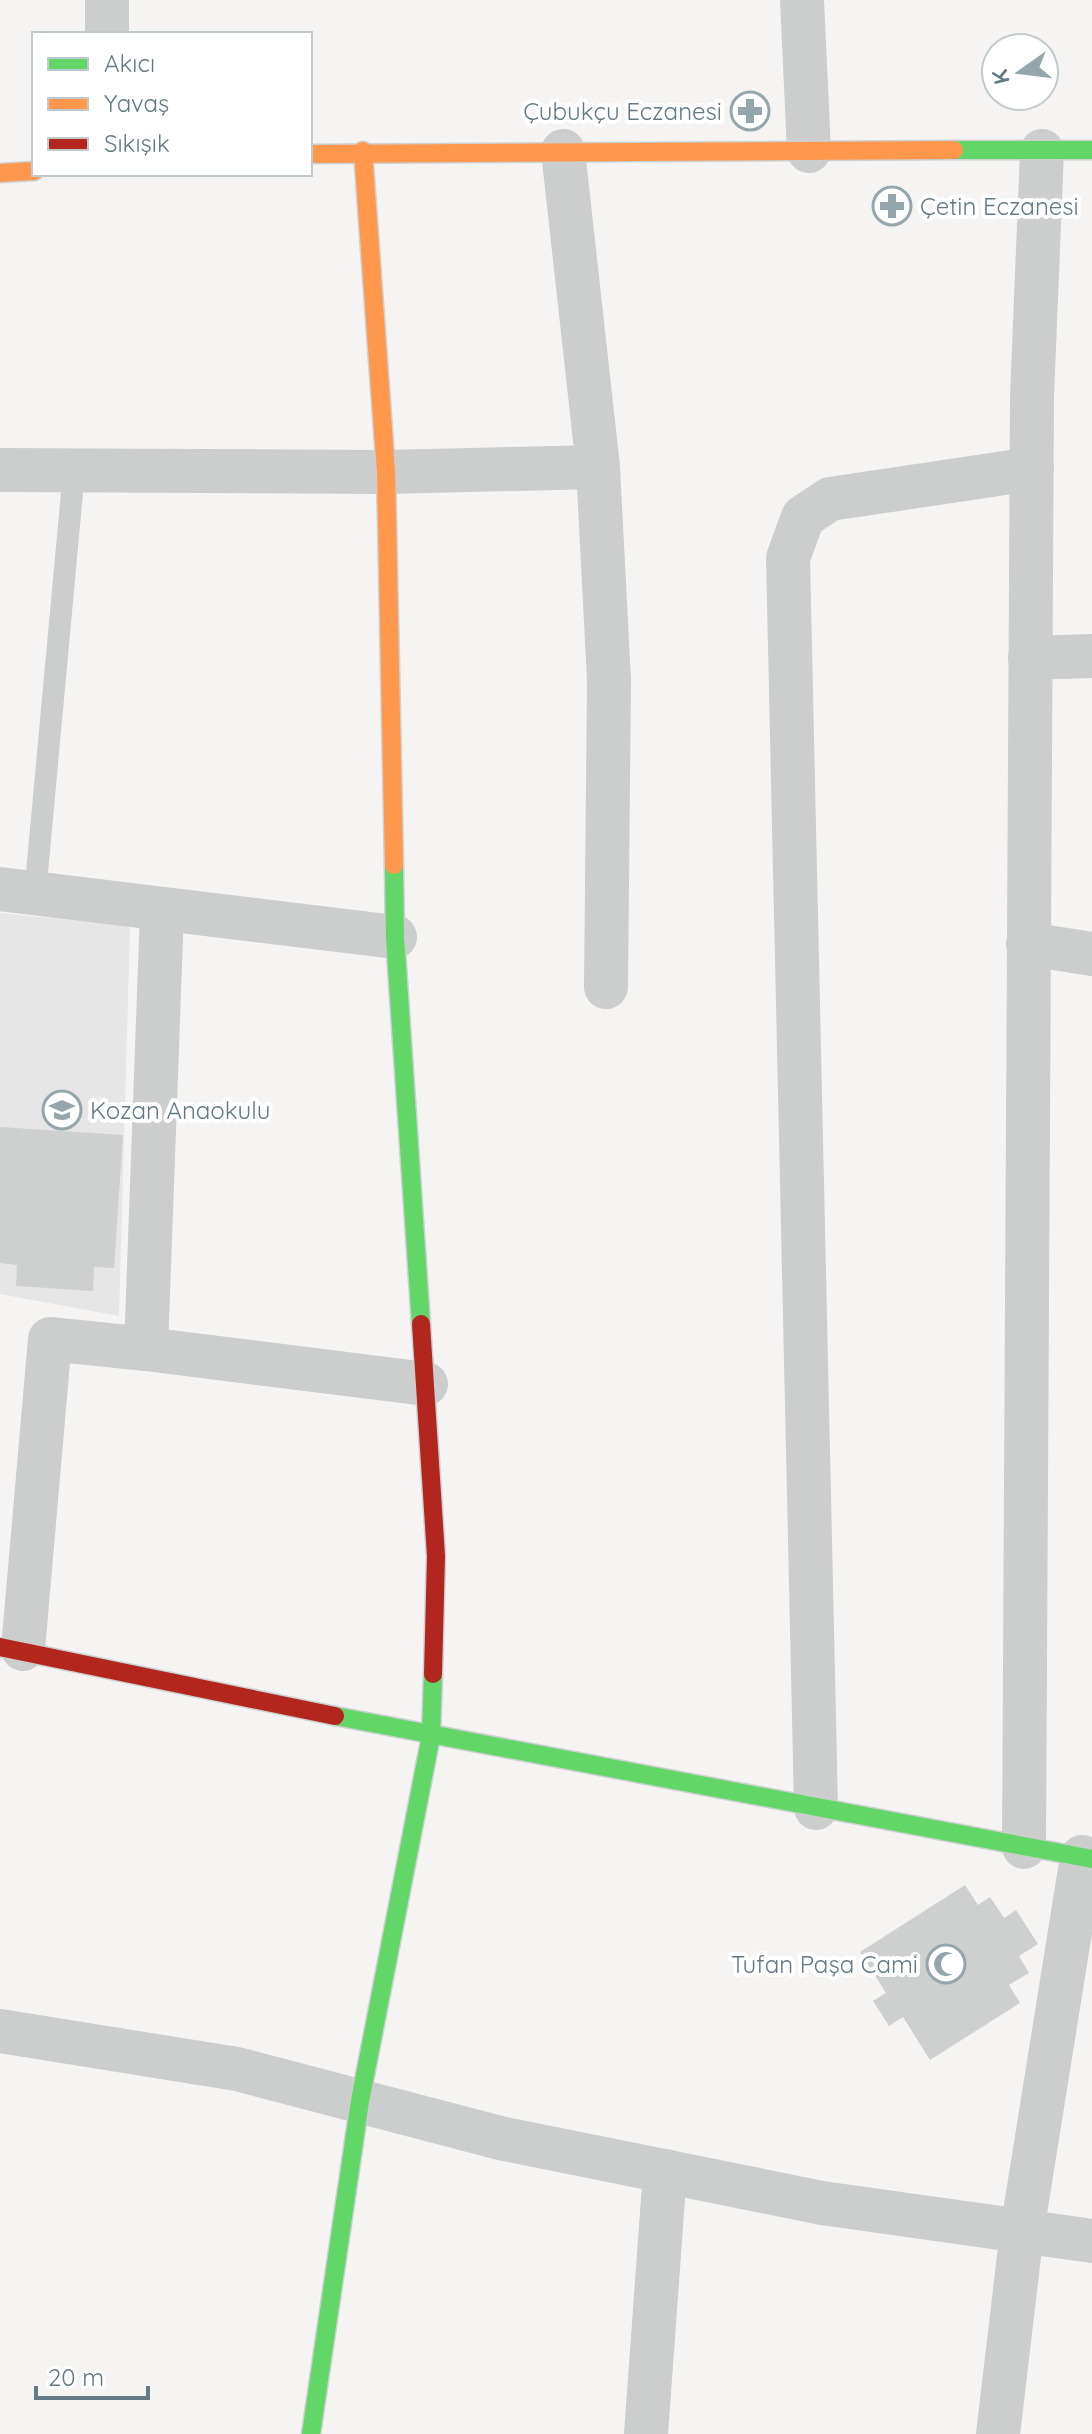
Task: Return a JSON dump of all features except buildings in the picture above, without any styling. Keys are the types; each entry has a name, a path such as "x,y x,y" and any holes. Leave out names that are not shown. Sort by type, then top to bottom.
{"street":[{"path":"107,0 107,32"},
{"path":"802,0 809,151"},
{"path":"312,154 363,151 1092,150"},
{"path":"311,2434 360,2101 431,1736 436,1556 395,937 386,472 363,151"},
{"path":"563,151 598,467 609,680 606,987"},
{"path":"1024,1847 1032,469 1042,151"},
{"path":"0,173 32,171"},
{"path":"0,470 386,472 598,467"},
{"path":"816,1808 788,558 803,517 830,499 1032,469"},
{"path":"1030,658 1092,656"},
{"path":"18,891 162,911 395,937"},
{"path":"146,1349 162,911"},
{"path":"1028,944 1092,954"},
{"path":"426,1384 50,1339 12,1648 431,1736 1087,1858 1022,2231 998,2434"},
{"path":"0,2031 237,2069 500,2138 822,2203 1092,2241"},
{"path":"646,2434 665,2171"}],"lane":[{"path":"18,891 74,471"}],"shaded area":[{"name":"Kozan Anaokulu","path":"0,913 130,926 119,1316 0,1294"}],"traffic: fast":[{"path":"954,150 1092,150"},
{"path":"394,865 395,937 421,1324"},
{"path":"311,2434 360,2101 431,1736 433,1674"},
{"path":"335,1716 1092,1859"}],"traffic: slow":[{"path":"312,154 954,150"},
{"path":"363,151 386,472 394,865"},
{"path":"0,173 32,171"}],"traffic: jam":[{"path":"421,1324 436,1556 433,1674"},
{"path":"0,1647 335,1716"}],"place":[{"name":"Çubukçu Eczanesi","path":"750,111"},
{"name":"Çetin Eczanesi","path":"892,206"},
{"name":"Kozan Anaokulu","path":"62,1110"},
{"name":"Tufan Paşa Cami","path":"946,1964"}]}
